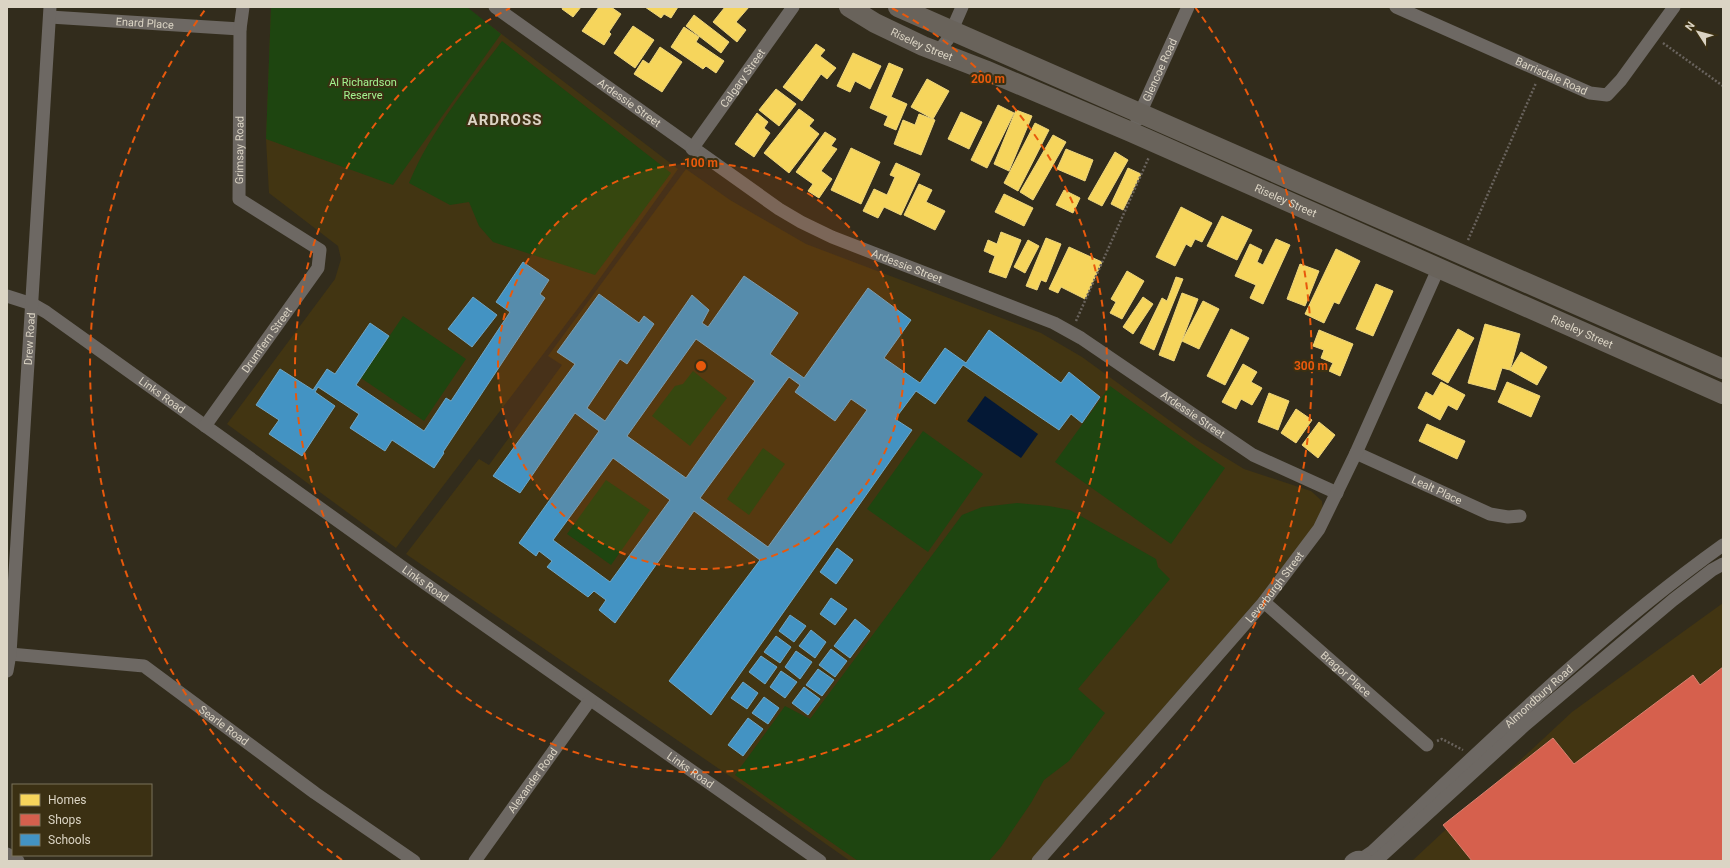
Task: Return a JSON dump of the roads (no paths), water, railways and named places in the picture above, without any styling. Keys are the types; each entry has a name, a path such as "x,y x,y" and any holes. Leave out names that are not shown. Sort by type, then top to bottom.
{"highway":[{"name":"Riseley Street","path":"849,7 875,23 938,52 1131,132 1723,394"},
{"name":"Riseley Street","path":"898,7 1723,369"}],"street":[{"name":"Grimsay Road","path":"243,7 240,29 239,199 320,250"},
{"name":"Ardessie Street","path":"495,7 779,209 816,230 1054,323 1069,331 1253,454 1337,493"},
{"name":"Calgary Street","path":"692,148 793,7"},
{"path":"938,52 948,39 962,7"},
{"name":"Glencoe Road","path":"1131,132 1141,113 1188,7"},
{"name":"Barrisdale Road","path":"1396,7 1416,11 1541,72 1590,93 1607,95 1621,80 1674,7"},
{"name":"Enard Place","path":"50,12 240,29"},
{"name":"Drew Road","path":"7,670 10,654 50,12"},
{"name":"Drumfern Street","path":"205,426 318,268 320,250"},
{"name":"Leverburgh Street","path":"1038,861 1264,602 1319,529 1356,453 1439,267"},
{"name":"Links Road","path":"7,296 32,304 590,700 820,861"},
{"name":"Lealt Place","path":"1356,453 1490,514 1508,517 1520,516"},
{"name":"Almondbury Road","path":"1360,860 1389,836 1516,715 1676,579 1723,545"},
{"name":"Almondbury Road","path":"1376,861 1525,725 1672,600 1712,570 1723,564"},
{"name":"Bragor Place","path":"1264,602 1428,745"},
{"name":"Searle Road","path":"10,654 144,666 315,793 414,861"},
{"name":"Alexander Road","path":"476,861 590,700"},
{"path":"7,854 18,861"}],"water":[{"path":"985,396 1038,434 1021,458 967,421"}],"district":[{"name":"ARDROSS","path":"505,120"}],"park label":[{"name":"Al Richardson Reserve","path":"363,88"}]}
